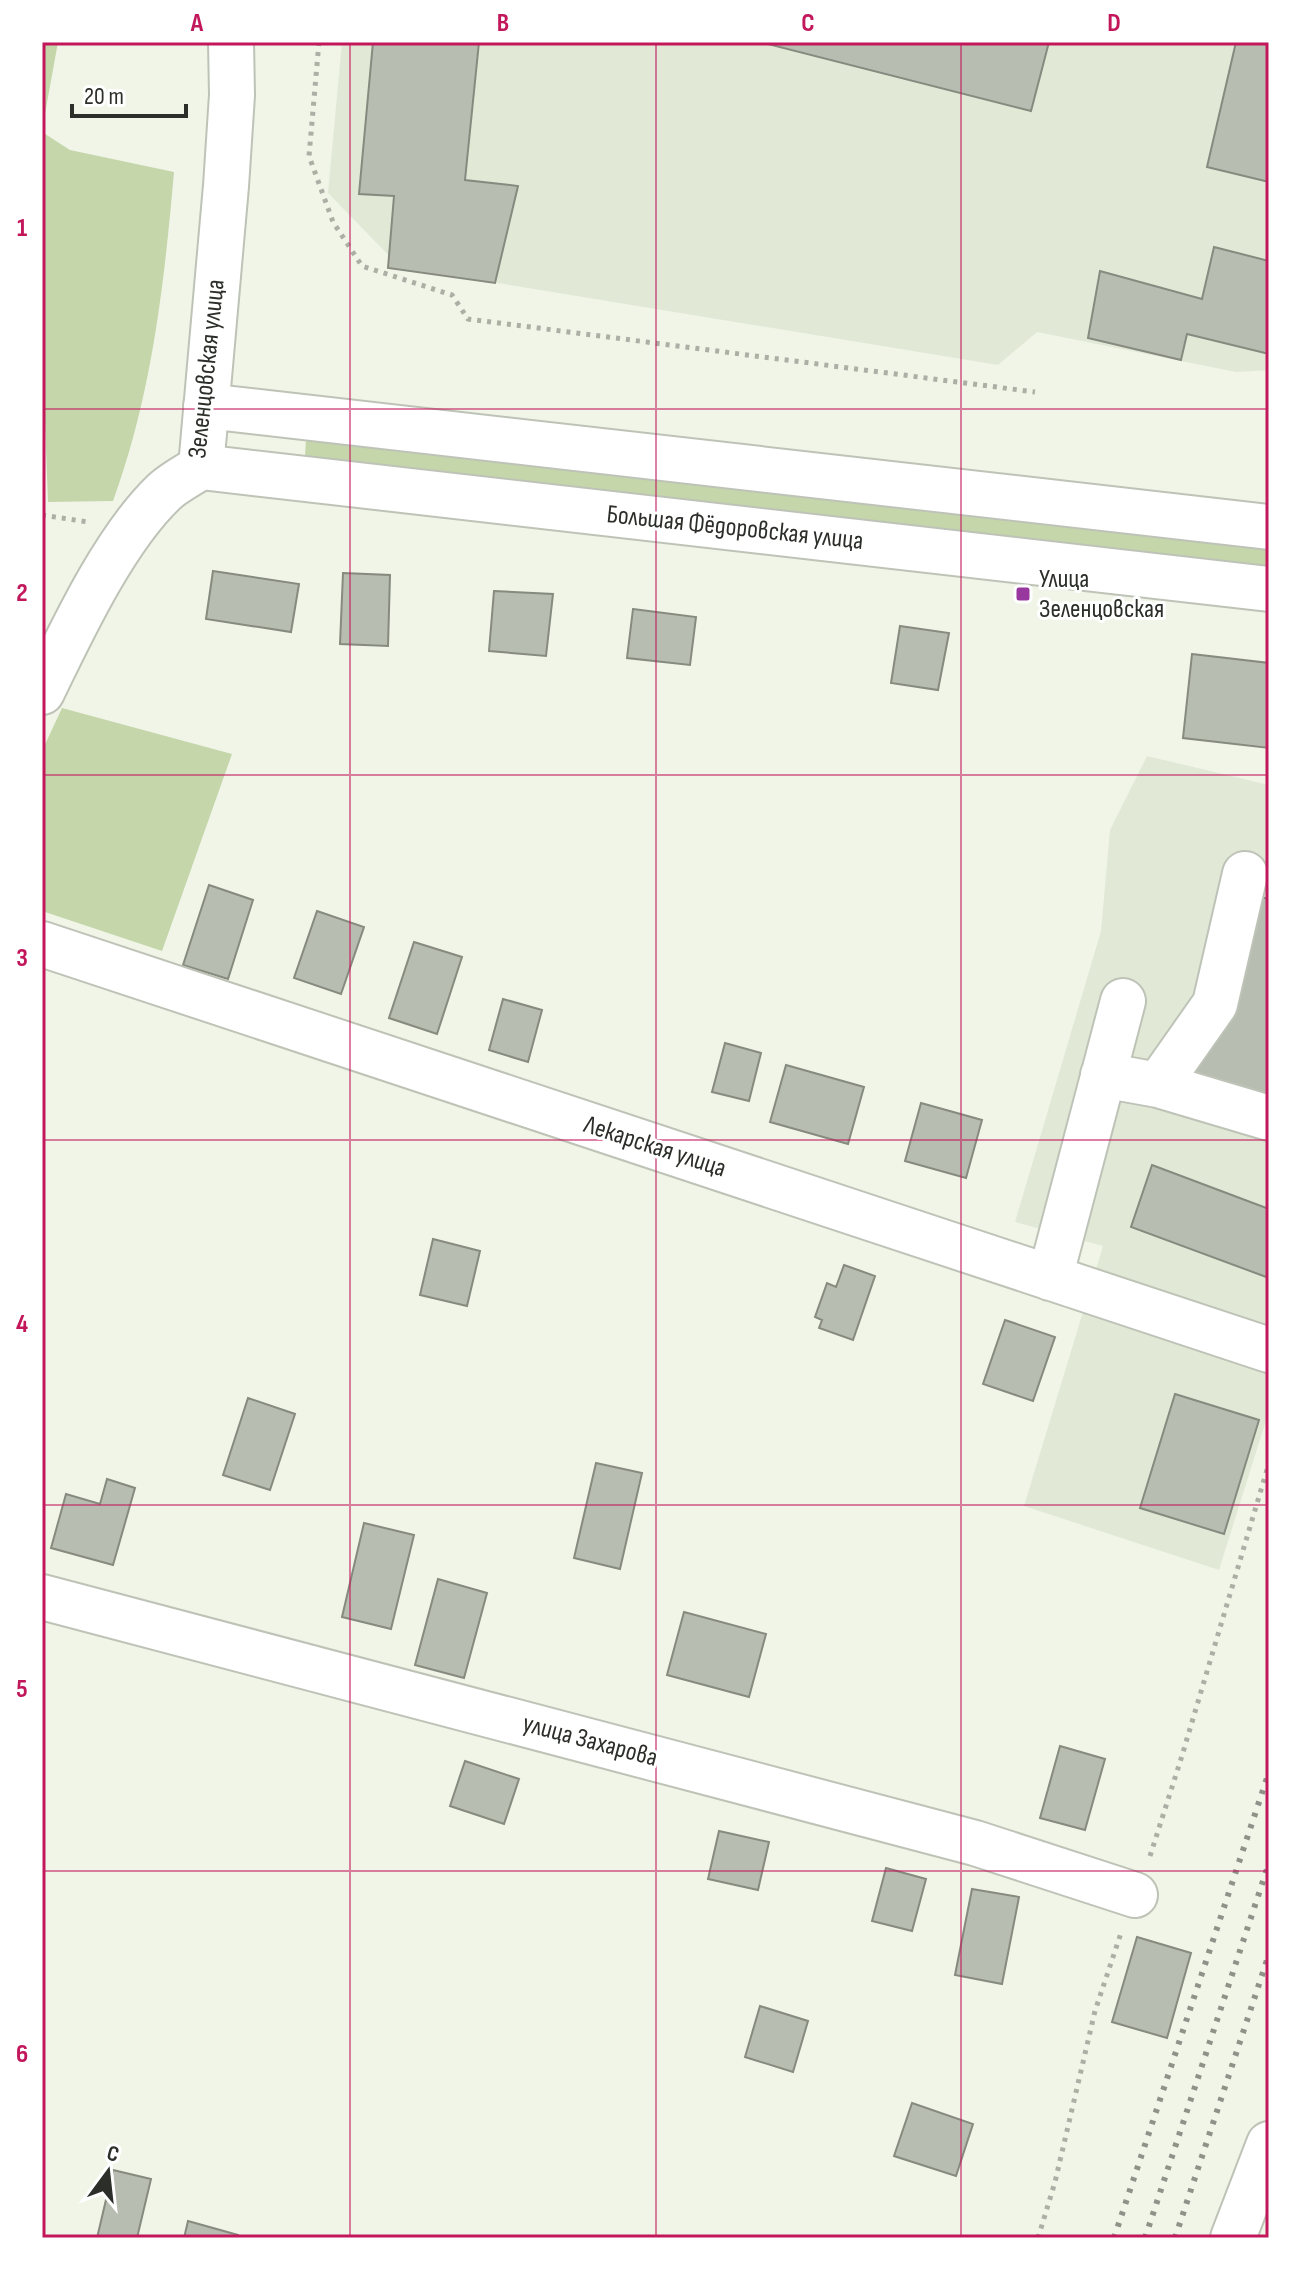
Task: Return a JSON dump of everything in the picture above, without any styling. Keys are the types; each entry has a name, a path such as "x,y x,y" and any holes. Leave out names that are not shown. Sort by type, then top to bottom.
{"street":[{"name":"Зеленцовская улица","path":"42,692 66,642 118,551 147,510 167,489 201,467 226,186 232,95 231,42"},
{"name":"Зеленцовская улица","path":"226,186 250,42"},
{"path":"206,406 1269,527"},
{"name":"Большая Фёдоровская улица","path":"201,467 1269,589"},
{"path":"1158,1085 1215,1004 1245,874"},
{"name":"Лекарская улица","path":"42,944 1269,1350"},
{"path":"1050,1278 1123,1001"},
{"path":"1103,1075 1158,1085 1269,1118"},
{"name":"улица Захарова","path":"42,1597 975,1843 1135,1895"},
{"path":"1233,2238 1269,2144"}],"path":[{"path":"319,42 309,156 333,222 362,266 452,295 468,319 1035,392"},
{"path":"1038,2238 1055,2182 1095,2011 1181,1759 1269,1463"}],"shaded area":[{"path":"342,42 1269,42 1269,370 1236,372 1037,332 998,365 400,267 328,193"},
{"path":"1147,756 1269,785 1269,1411 1219,1570 1024,1506 1103,1246 1015,1222 1101,931 1110,830"}],"green space":[{"path":"42,42 58,42 42,130"},
{"path":"42,132 70,150 174,172 161,298 147,380 113,501 48,502 42,342"},
{"path":"306,440 1269,550 1269,566 305,456"},
{"path":"62,708 232,754 162,951 42,911 42,751"}],"building":[{"path":"373,42 479,42 465,180 518,186 495,283 388,268 394,196 359,194"},
{"path":"760,42 1049,42 1031,111"},
{"path":"1236,42 1269,42 1269,182 1207,167"},
{"path":"1214,247 1269,261 1269,354 1187,334 1181,360 1088,338 1100,271 1202,299"},
{"path":"213,571 299,584 291,632 206,619"},
{"path":"343,573 390,575 388,646 340,644"},
{"path":"494,591 553,594 546,656 489,651"},
{"path":"633,609 696,617 690,665 627,658"},
{"path":"900,626 949,633 938,690 891,683"},
{"path":"1192,654 1269,663 1269,748 1183,738"},
{"path":"209,885 253,900 228,979 183,965"},
{"path":"1261,897 1269,899 1269,1101 1181,1076"},
{"path":"317,911 364,927 341,994 294,978"},
{"path":"414,942 462,957 437,1034 389,1018"},
{"path":"503,999 542,1010 528,1062 489,1050"},
{"path":"725,1043 761,1053 749,1101 712,1092"},
{"path":"786,1065 864,1087 848,1144 770,1122"},
{"path":"921,1103 982,1120 966,1178 905,1161"},
{"path":"1152,1165 1269,1209 1269,1278 1131,1227"},
{"path":"433,1239 480,1251 467,1306 420,1295"},
{"path":"844,1265 875,1276 853,1340 819,1328 822,1320 815,1317 827,1283 836,1287"},
{"path":"1005,1320 1055,1337 1033,1401 983,1384"},
{"path":"1175,1394 1259,1420 1224,1534 1140,1508"},
{"path":"248,1398 295,1414 270,1490 223,1475"},
{"path":"596,1463 642,1473 620,1569 574,1558"},
{"path":"107,1479 135,1488 113,1565 51,1548 66,1494 100,1504"},
{"path":"364,1523 414,1535 391,1629 342,1617"},
{"path":"438,1579 487,1593 464,1678 415,1665"},
{"path":"684,1612 766,1634 749,1697 667,1675"},
{"path":"1060,1746 1105,1759 1085,1830 1040,1818"},
{"path":"465,1761 519,1779 504,1824 450,1806"},
{"path":"719,1831 769,1842 758,1890 708,1879"},
{"path":"886,1868 926,1879 912,1931 872,1921"},
{"path":"972,1889 1019,1897 1002,1984 955,1975"},
{"path":"1137,1937 1191,1953 1167,2038 1112,2022"},
{"path":"760,2006 808,2021 793,2072 745,2057"},
{"path":"912,2103 973,2124 956,2176 894,2156"},
{"path":"113,2170 151,2179 137,2238 97,2238"},
{"path":"188,2221 238,2235 237,2238 184,2238"}],"railway":[{"path":"1114,2238 1269,1772"},
{"path":"1145,2238 1269,1863"},
{"path":"1175,2238 1269,1954"}],"place":[{"name":"Улица Зеленцовская","path":"1023,594"}]}
